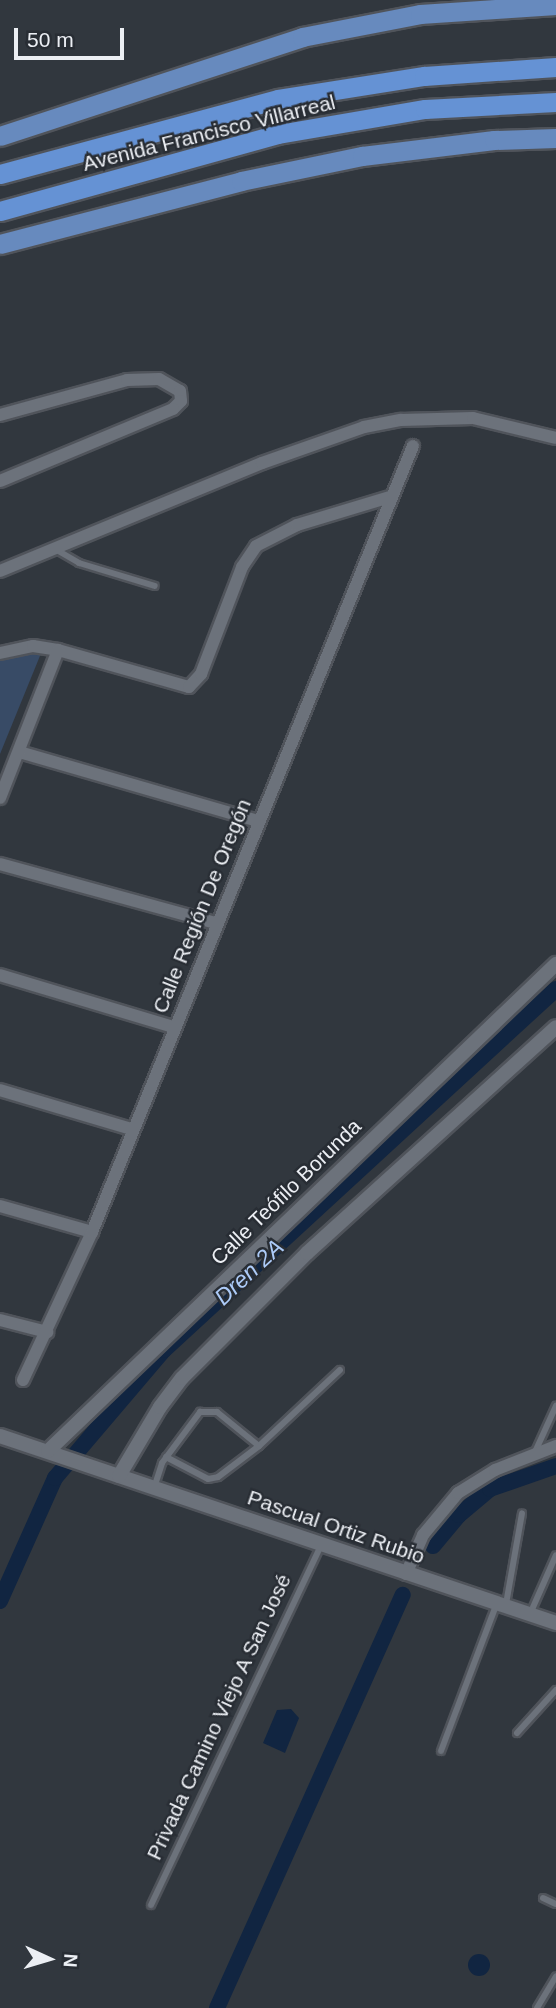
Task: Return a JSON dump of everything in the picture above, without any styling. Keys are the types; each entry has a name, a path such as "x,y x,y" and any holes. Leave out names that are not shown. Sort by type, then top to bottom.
{"highway":[{"name":"Avenida Francisco Villarreal","path":"0,174 278,99 424,76 556,67"},
{"name":"Avenida Francisco Villarreal","path":"0,211 290,132 425,109 556,102"}],"main road":[{"path":"0,136 302,37 420,14 556,5"},
{"path":"0,244 241,181 362,156 481,141 556,138"}],"street":[{"path":"0,415 127,380 159,379 180,391 181,401 173,409 0,481"},
{"path":"0,572 262,463 364,427 401,419 473,418 556,438"},
{"name":"Calle Región De Oregón","path":"23,1380 92,1232 173,1027 413,446"},
{"path":"0,653 33,646 58,649 182,685 195,684 242,568 256,547 297,524 390,497"},
{"path":"0,798 58,649"},
{"path":"19,752 258,821"},
{"path":"0,864 216,923"},
{"name":"Calle Teófilo Borunda","path":"47,1451 556,964"},
{"path":"0,975 173,1027"},
{"path":"119,1476 160,1407 183,1378 307,1253 556,1027"},
{"path":"0,1090 132,1129"},
{"path":"0,1206 92,1232"},
{"path":"0,1320 47,1332"},
{"name":"Pascual Ortiz Rubio","path":"3,1434 65,1458 556,1623"},
{"path":"406,1574 423,1535 458,1493 535,1452 556,1446"}],"lane":[{"path":"53,548 79,563 155,586"},
{"path":"166,1457 214,1479 259,1446 340,1370"},
{"path":"535,1452 556,1406"},
{"path":"154,1488 166,1457 200,1412 217,1412 259,1446"},
{"path":"441,1751 502,1605 522,1513"},
{"name":"Privada Camino Viejo A San José","path":"151,1905 321,1545"},
{"path":"530,1614 556,1555"},
{"path":"517,1733 556,1690"},
{"path":"543,1898 556,1904"},
{"path":"537,2008 556,1976"},
{"path":"549,1989 556,1993"}],"shaded area":[{"path":"44,646 0,754 0,653"},
{"path":"291,1709 299,1718 285,1753 263,1743 277,1710"},
{"path":"479,1954 487,1957 490,1965 487,1973 479,1976 471,1973 468,1965 471,1957"}],"waterway":[{"name":"Dren 2A","path":"0,1601 55,1478 164,1350 556,989"},
{"path":"433,1546 459,1515 490,1489 556,1466"},
{"path":"217,2008 403,1595"}]}
